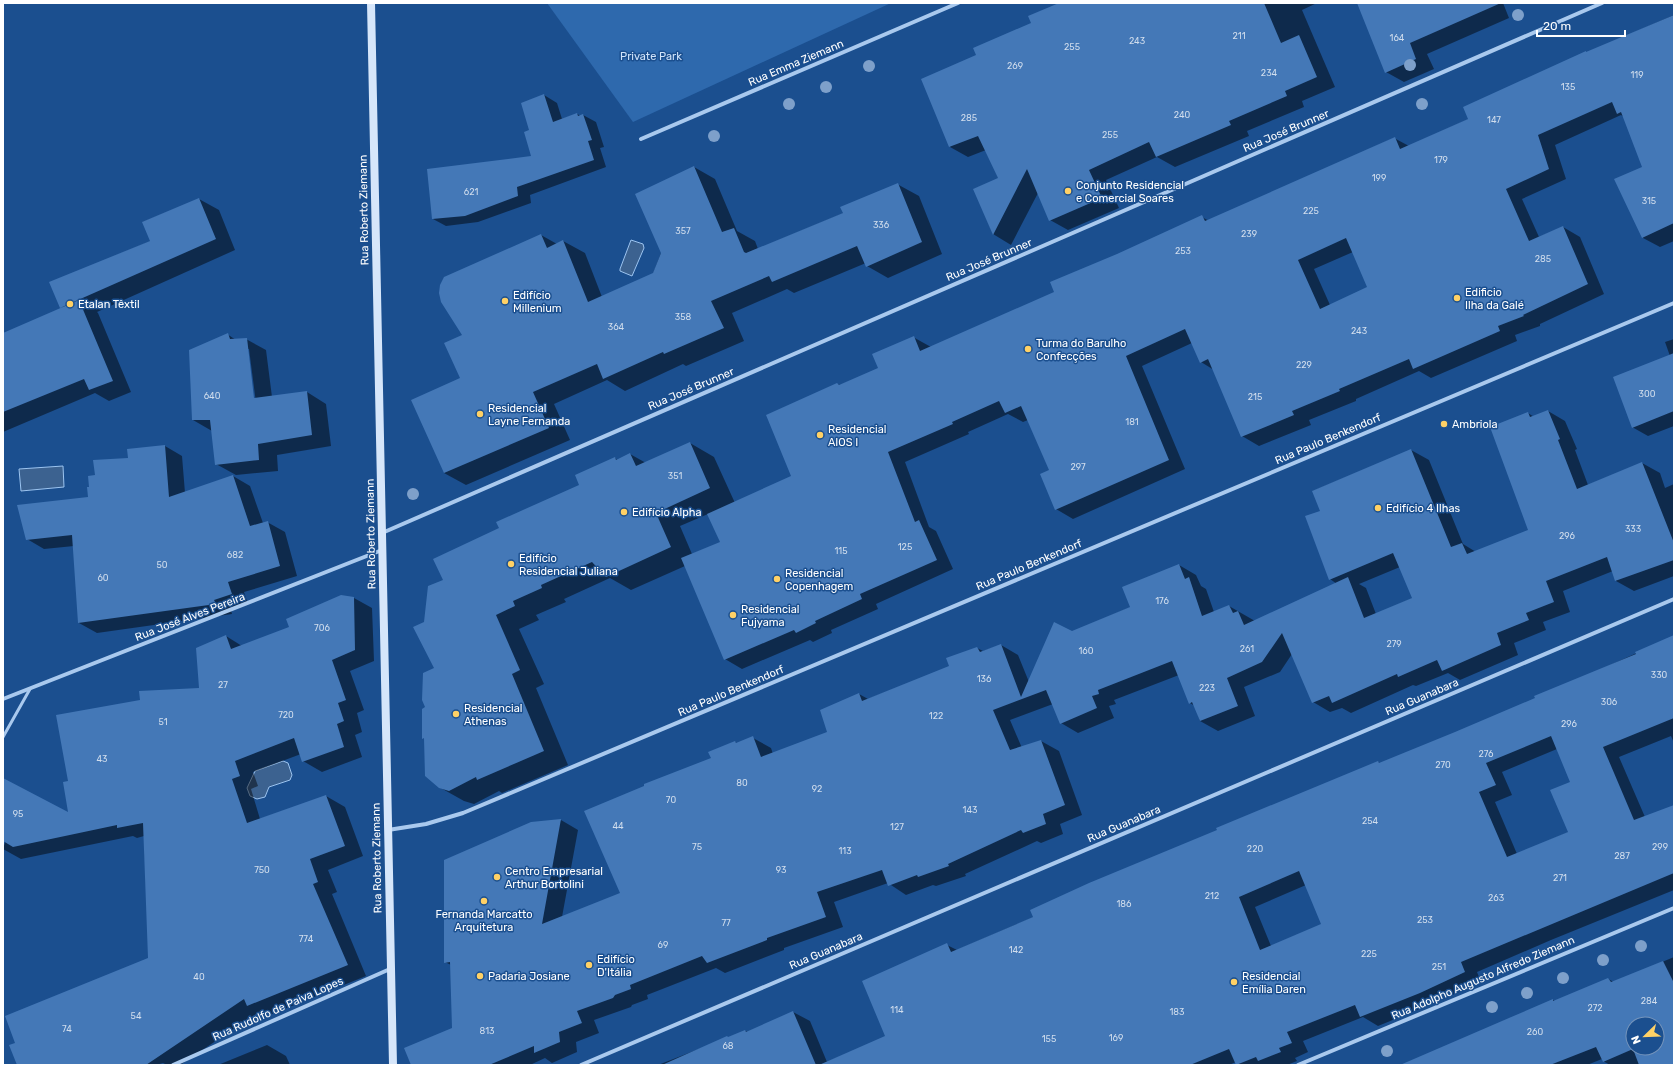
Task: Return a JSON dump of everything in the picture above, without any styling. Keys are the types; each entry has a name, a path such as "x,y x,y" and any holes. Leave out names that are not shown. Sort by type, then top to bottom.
{"main road":[{"name":"Rua Roberto Ziemann","path":"371,3 393,1065"}],"street":[{"name":"Rua Emma Ziemann","path":"641,139 958,3"},
{"name":"Rua José Brunner","path":"382,533 1602,3"},
{"name":"Rua Paulo Benkendorf","path":"388,830 426,824 463,813 1674,303"},
{"name":"Rua José Alves Pereira","path":"3,699 382,550"},
{"name":"Rua Guanabara","path":"581,1065 1674,599"},
{"name":"Rua Adolpho Augusto Alfredo Ziemann","path":"1298,1065 1674,908"},
{"name":"Rua Rudolfo de Paiva Lopes","path":"173,1065 391,969"}],"lane":[{"path":"3,737 30,689"}],"green space":[{"name":"Private Park","path":"547,3 891,3 633,122"}],"shaded area":[{"path":"631,240 643,244 644,248 632,276 620,271"},
{"path":"63,466 64,487 21,491 19,469"},
{"path":"283,761 288,763 292,775 290,780 269,787 265,797 257,799 250,796 247,788 255,771"}],"building":[{"path":"1059,3 1264,3 1281,43 1299,35 1317,77 1285,91 1287,96 1229,121 1231,125 1156,157 1149,142 1089,170 1102,198 1049,221 1027,169 993,235 973,189 998,178 978,136 949,147 921,79 976,55 973,48 1031,23 1028,16"},
{"path":"1357,3 1501,3 1410,43 1416,59 1385,73"},
{"path":"1674,15 1674,223 1642,238 1614,179 1642,167 1621,112 1617,114 1612,102 1538,135 1549,169 1506,189 1529,241 1563,226 1588,284 1523,315 1524,316 1498,326 1500,331 1413,369 1409,359 1339,389 1340,391 1292,411 1294,415 1241,437 1208,359 1200,363 1185,329 1126,356 1169,460 1055,510 1040,474 1049,470 1021,406 1005,413 999,401 952,422 953,424 888,452 915,522 919,520 937,560 860,594 862,599 815,621 816,623 796,633 794,630 724,660 681,558 720,542 707,514 791,476 766,415 837,383 839,385 878,368 872,354 914,336 920,351 1054,292 1050,282 1117,254 1202,215 1205,221 1395,137 1400,149 1468,119 1463,107 1586,52","holes":["1346,238 1367,287 1320,309 1298,260"]},
{"path":"544,94 553,122 577,113 578,116 583,114 592,140 588,141 594,160 517,187 518,196 465,216 432,219 427,169 531,156 524,132 529,130 521,103"},
{"path":"694,166 722,232 734,228 744,252 746,253 843,213 840,207 898,183 922,242 866,267 857,246 772,282 769,276 711,301 724,328 664,354 663,352 603,379 597,364 533,392 549,428 444,473 411,400 460,378 444,343 462,335 441,302 439,293 440,285 444,277 541,234 547,248 563,240 588,302 653,273 661,253 635,194"},
{"path":"199,198 216,239 60,308 49,282 150,241 142,222"},
{"path":"79,300 113,381 89,390 84,379 3,412 3,333"},
{"path":"228,333 230,339 247,338 254,398 307,391 312,435 258,444 259,460 215,465 210,420 192,420 189,350"},
{"path":"1674,353 1674,411 1632,428 1613,377"},
{"path":"1548,410 1560,439 1558,440 1577,489 1642,462 1674,543 1674,560 1615,581 1607,557 1546,581 1554,602 1526,613 1529,620 1497,633 1501,645 1442,671 1437,660 1398,677 1397,674 1332,703 1329,696 1312,703 1282,633 1262,662 1227,678 1238,706 1200,721 1192,702 1189,704 1172,661 1098,690 1099,694 1092,696 1097,708 1060,724 1046,690 993,710 1010,750 1041,740 1065,805 1043,814 1046,824 1023,833 1021,830 948,864 949,866 918,877 917,875 888,886 882,870 817,892 826,917 767,938 767,940 707,963 702,956 630,985 631,989 615,995 613,998 577,1011 582,1023 559,1032 560,1042 534,1053 534,1046 489,1065 411,1065 404,1048 452,1028 450,962 444,963 444,860 531,822 561,819 542,924 620,893 584,811 644,786 644,784 711,758 708,752 735,741 736,743 753,736 761,757 827,732 820,710 859,693 862,701 949,666 946,658 977,647 980,652 1001,644 1021,697 1054,622 1072,631 1130,607 1122,587 1179,564 1185,579 1189,577 1202,616 1229,605 1233,613 1238,611 1244,625 1348,577 1364,618 1412,598 1393,553 1329,580 1305,516 1320,511 1312,491 1411,449 1451,547 1462,543 1467,554 1528,530 1490,427 1528,412 1530,417"},
{"path":"690,442 710,488 656,513 671,547 606,577 592,562 541,585 542,588 513,601 515,606 496,615 520,670 512,674 544,751 477,780 476,777 449,791 439,788 425,776 424,738 422,739 422,709 425,707 422,700 423,673 434,668 413,627 424,622 428,586 443,580 433,559 499,528 496,522 579,485 575,475 615,457 616,460 630,453 636,466"},
{"path":"165,445 169,497 233,475 250,526 268,521 280,566 228,582 232,594 214,600 216,604 78,623 72,535 26,540 17,505 88,497 88,476 95,475 93,460 128,458 127,449"},
{"path":"341,595 354,597 355,650 332,660 346,700 338,703 344,721 337,724 344,747 302,762 294,738 235,761 240,776 232,779 247,823 326,795 345,846 310,859 318,882 313,884 348,965 247,1006 244,999 146,1065 17,1065 9,1045 15,1043 5,1016 148,958 143,823 117,828 117,825 13,847 3,841 3,778 68,812 63,782 68,781 56,715 140,700 139,691 199,688 196,648 226,635 231,649 289,627 286,619"},
{"path":"1674,635 1674,718 1603,747 1634,820 1674,805 1674,873 1461,962 1465,972 1420,993 1360,1017 1355,1005 1287,1032 1292,1043 1279,1048 1281,1052 1258,1061 1256,1057 1236,1065 1229,1049 1190,1065 819,1065 885,1036 862,981 947,943 951,952 1033,917 1030,910 1089,883 1217,830 1216,828 1378,761 1379,763 1455,732 1535,698 1534,696 1636,654 1635,652","holes":["1551,736 1570,782 1550,790 1568,832 1507,857 1479,792 1496,785 1486,763","1299,871 1321,924 1260,950 1239,897"]},
{"path":"1663,961 1674,983 1674,1065 1639,1065 1636,1056 1665,1056 1665,1016 1625,1016 1625,1052 1603,1062 1596,1047 1550,1065 1400,1065 1553,999 1553,1001 1608,978 1611,982"},
{"path":"793,1011 816,1065 662,1065 727,1036 728,1037 745,1030 746,1032"}],"place":[{"name":"Conjunto Residencial e Comercial Soares","path":"1068,191"},
{"name":"Edificio Ilha da Galé","path":"1457,298"},
{"name":"Edifício Millenium","path":"505,301"},
{"name":"Etalan Têxtil","path":"70,304"},
{"name":"Turma do Barulho Confecções","path":"1028,349"},
{"name":"Residencial Layne Fernanda","path":"480,414"},
{"name":"Ambriola","path":"1444,424"},
{"name":"Residencial AIOS I","path":"820,435"},
{"name":"Edifício 4 Ilhas","path":"1378,508"},
{"name":"Edifício Alpha","path":"624,512"},
{"name":"Edifício Residencial Juliana","path":"511,564"},
{"name":"Residencial Copenhagem","path":"777,579"},
{"name":"Residencial Fujyama","path":"733,615"},
{"name":"Residencial Athenas","path":"456,714"},
{"name":"Centro Empresarial Arthur Bortolini","path":"497,877"},
{"name":"Fernanda Marcatto Arquitetura","path":"484,901"},
{"name":"Edifício D'Itália","path":"589,965"},
{"name":"Padaria Josiane","path":"480,976"},
{"name":"Residencial Emília Daren","path":"1234,982"}]}
